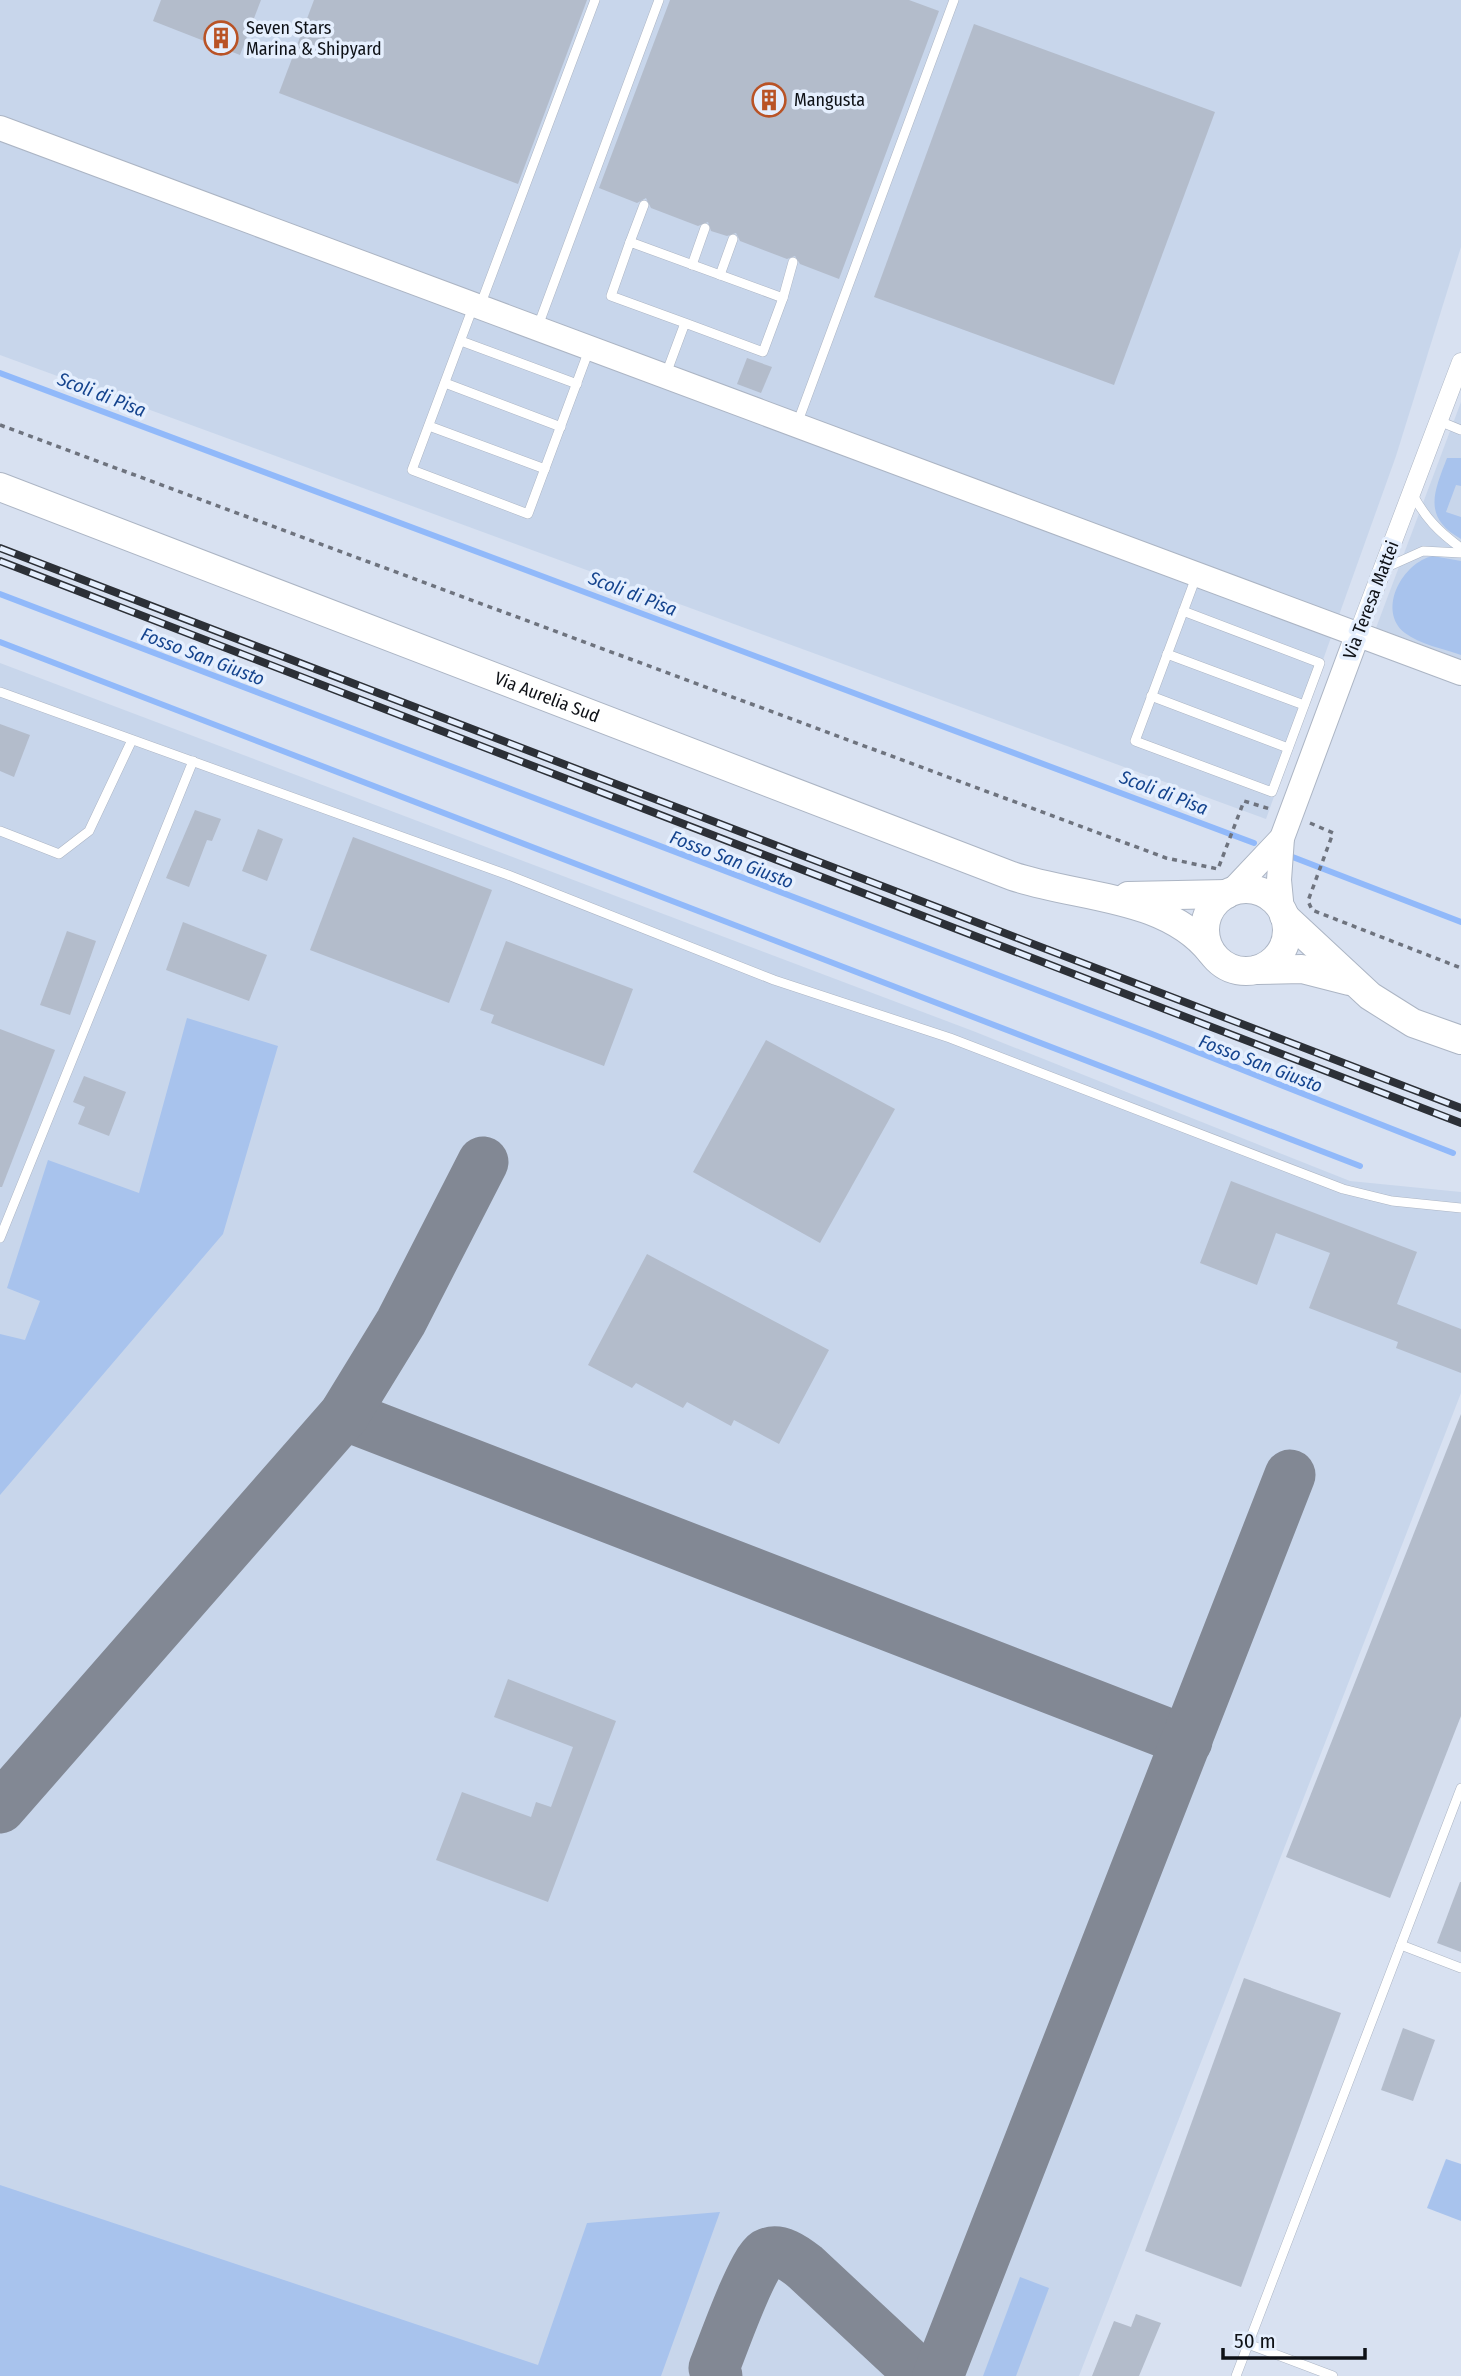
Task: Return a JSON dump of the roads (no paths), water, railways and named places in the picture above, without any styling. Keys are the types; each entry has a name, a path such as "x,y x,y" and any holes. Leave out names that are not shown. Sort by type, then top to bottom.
{"main road":[{"name":"Via Aurelia Sud","path":"0,487 1012,876 1045,887 1098,896"},
{"path":"1098,896 1230,893 1252,889 1264,893 1352,982 1385,1007 1413,1023 1461,1040"},
{"path":"1211,952 1206,941 1205,923 1213,906 1230,893"},
{"path":"1098,896 1150,910 1181,923 1192,930 1211,952 1231,969 1313,970 1352,982"},
{"path":"1256,970 1270,963 1283,947 1287,932 1283,914"}],"street":[{"path":"0,128 1461,673"},
{"name":"Via Teresa Mattei","path":"1282,838 1461,362"},
{"path":"1230,893 1282,838"},
{"path":"1282,838 1279,880 1283,914"}],"lane":[{"path":"590,348 528,514 412,470 595,0"},
{"path":"537,328 659,0"},
{"path":"797,424 954,0"},
{"path":"644,205 611,296 763,352 793,262"},
{"path":"692,265 705,228"},
{"path":"720,275 733,239"},
{"path":"630,242 783,298"},
{"path":"666,376 685,323"},
{"path":"461,341 577,384"},
{"path":"445,383 561,427"},
{"path":"1439,421 1461,430"},
{"path":"429,426 545,469"},
{"path":"1412,494 1423,514 1438,532 1461,551"},
{"path":"1383,569 1423,551 1461,551"},
{"path":"1183,611 1320,663 1272,792 1135,741 1196,575"},
{"path":"1167,654 1304,705"},
{"path":"0,692 508,875 774,980 950,1038 1343,1189 1392,1201 1461,1208"},
{"path":"1151,696 1288,748"},
{"path":"0,831 59,854 89,831 132,740"},
{"path":"0,1238 193,761"},
{"path":"1236,2376 1461,1788"},
{"path":"1401,1945 1461,1968"},
{"path":"1248,2344 1333,2376"}],"waterway":[{"name":"Scoli di Pisa","path":"0,373 1254,843"},
{"name":"Fosso San Giusto","path":"0,594 1152,1034 1453,1153"},
{"path":"0,642 1360,1166"},
{"path":"1290,856 1461,922"}],"railway":[{"path":"0,548 1461,1108"},
{"path":"0,561 1461,1123"}],"place":[{"name":"Seven Stars Marina & Shipyard","path":"221,38"},
{"name":"Mangusta","path":"769,100"}]}
